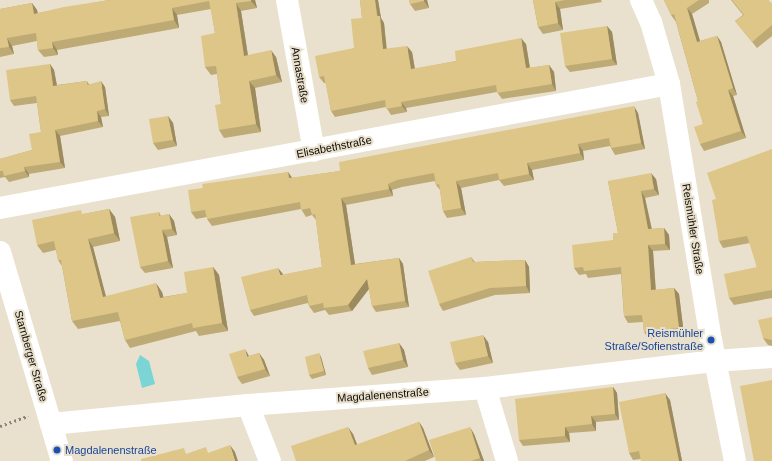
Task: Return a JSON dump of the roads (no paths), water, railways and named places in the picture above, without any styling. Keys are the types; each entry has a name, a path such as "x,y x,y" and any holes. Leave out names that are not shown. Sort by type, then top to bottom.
{"street":[{"name":"Annastraße","path":"287,0 314,151"},
{"name":"Reismühler Straße","path":"641,0 651,22 669,84 715,361 735,461"},
{"name":"Elisabethstraße","path":"0,208 669,84"},
{"name":"Starnberger Straße","path":"0,252 62,461"},
{"name":"Magdalenenstraße","path":"48,417 248,405 485,388 715,361 772,357"},
{"path":"485,388 507,461"},
{"path":"248,405 270,461"}],"water":[{"path":"140,355 149,361 155,384 142,388 136,364"}],"place":[{"name":"Reismühler Straße/Sofienstraße","path":"711,340"},
{"name":"Magdalenenstraße","path":"57,450"}]}
